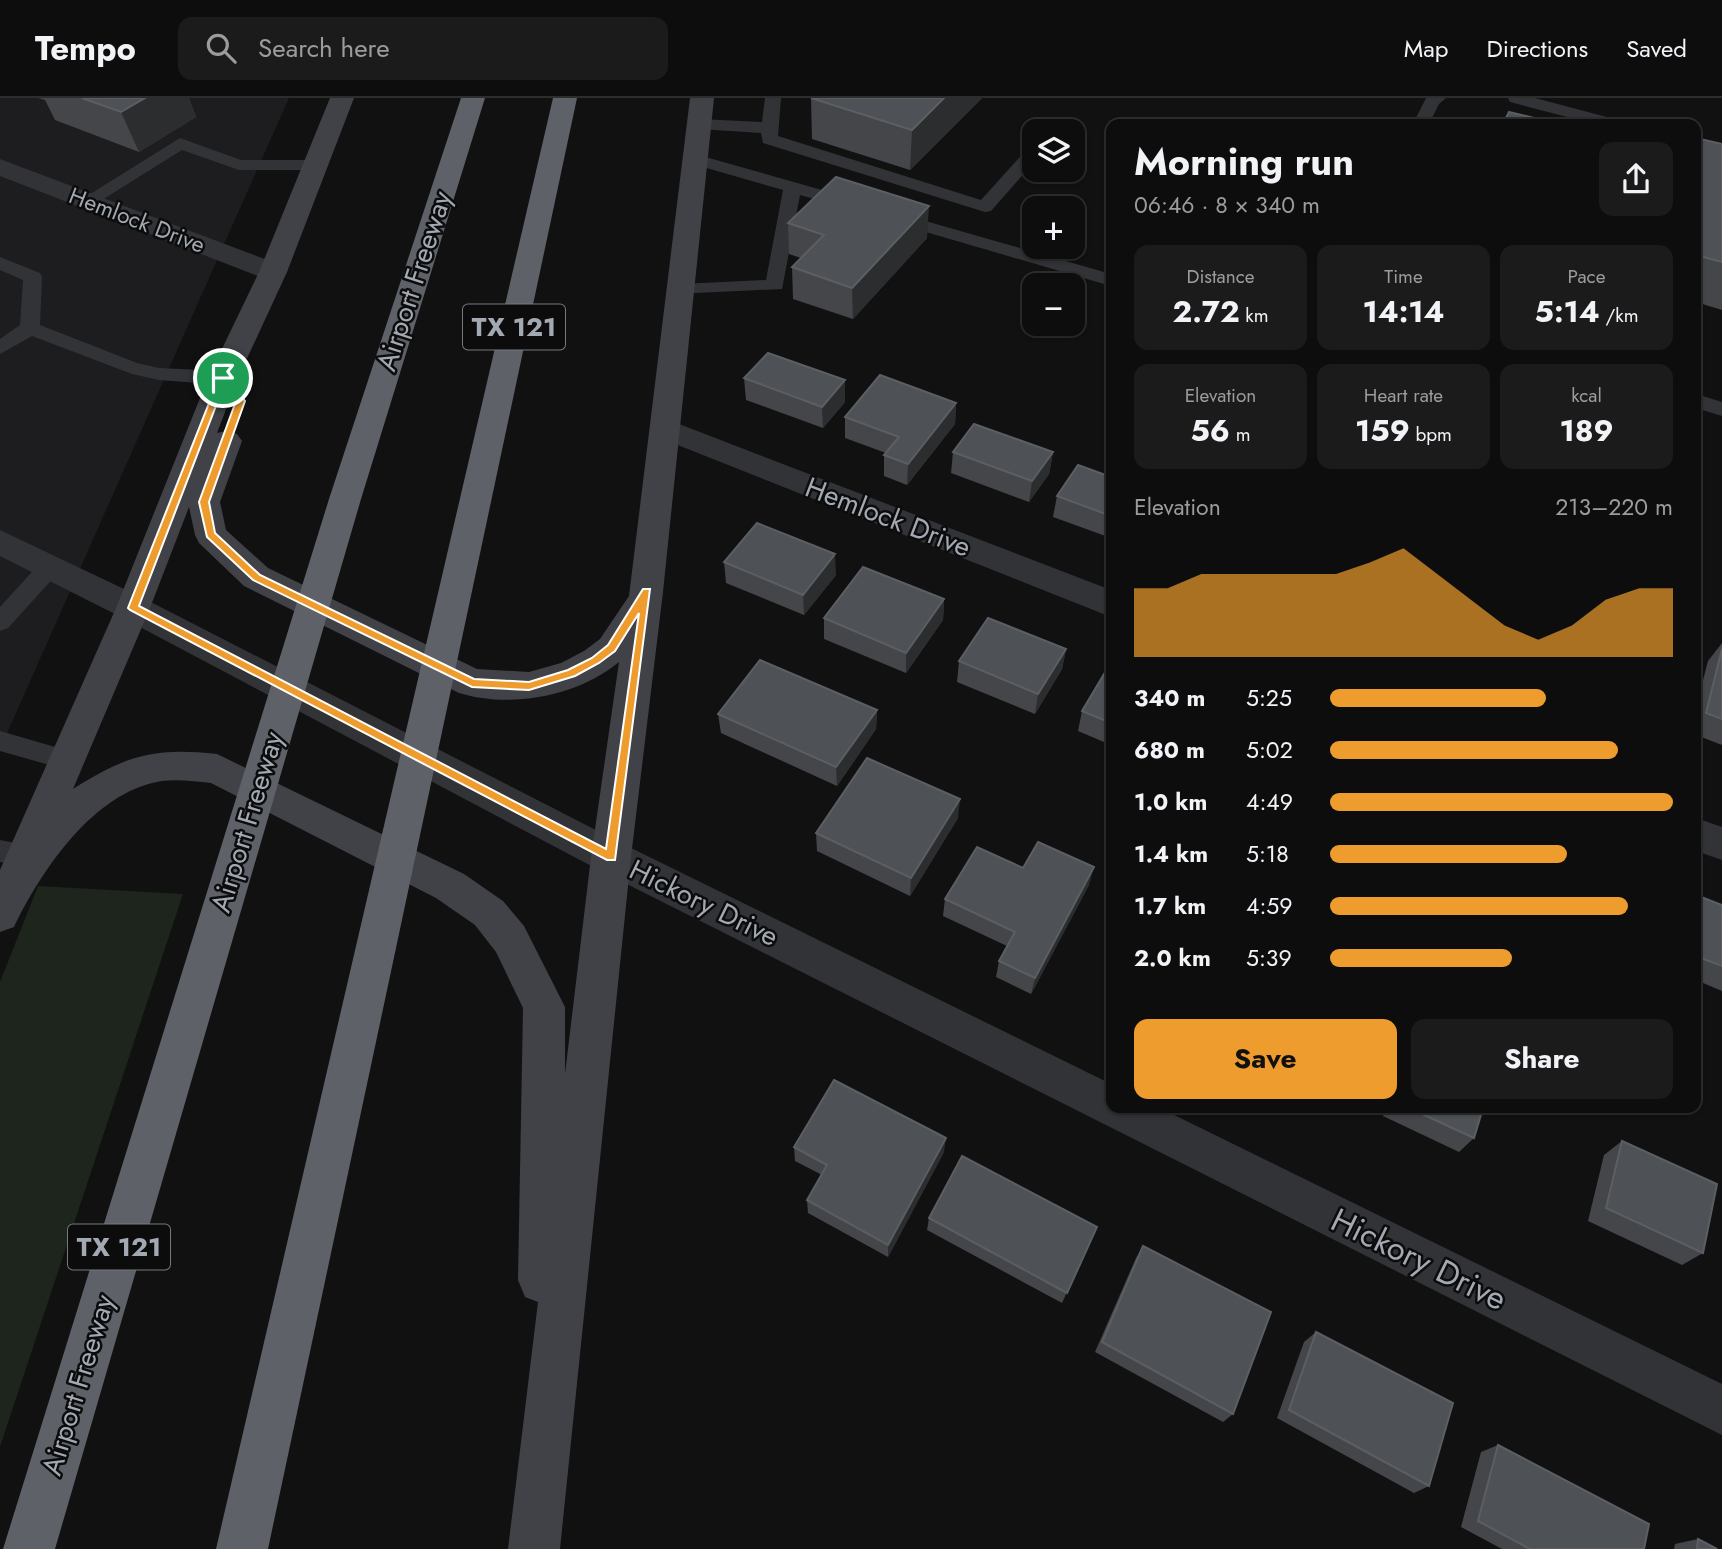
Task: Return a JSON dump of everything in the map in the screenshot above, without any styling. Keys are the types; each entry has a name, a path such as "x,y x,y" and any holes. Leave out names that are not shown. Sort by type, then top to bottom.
{"highway":[{"name":"Airport Freeway","path":"29,1549 345,499 473,98"},
{"name":"TX 121","path":"242,1549 565,98"}],"main road":[{"path":"10,876 67,760 133,608 223,378 273,272 342,98"},
{"path":"536,1533 611,857 666,429 699,127"},
{"path":"223,378 241,401 204,502 211,535 256,577 472,683 529,686 572,673 596,661 612,648 646,592"},
{"path":"10,876 73,809 112,784 147,768 180,765 217,769 450,886 489,913 510,939 544,1007 536,1533"}],"street":[{"name":"Hemlock Drive","path":"0,167 273,272"},
{"name":"Hemlock Drive","path":"666,429 1106,602"},
{"name":"Hickory Drive","path":"0,542 133,608 611,857 1106,1104"},
{"path":"1701,836 1722,844"},
{"name":"Hickory Drive","path":"1125,1113 1722,1410"}],"lane":[{"path":"773,98 769,139 985,207 1022,165"},
{"path":"1423,119 1432,101 1438,98"},
{"path":"1516,98 1594,119"},
{"path":"699,127 770,128"},
{"path":"699,127 792,187 1106,279"},
{"path":"88,201 180,143 240,165 316,165"},
{"path":"681,290 775,285 792,187"},
{"path":"0,263 33,277 30,328"},
{"path":"0,348 30,328"},
{"path":"30,328 132,368 159,374 223,378"},
{"path":"1701,403 1722,409"},
{"path":"0,622 49,568"},
{"path":"0,741 67,760"}],"shaded area":[{"path":"0,98 289,98 0,749"},
{"path":"38,886 183,894 0,1447 0,982"}],"building":[{"path":"82,98 145,98 121,112"},
{"path":"811,98 944,98 912,130"},
{"path":"1509,112 1538,119 1506,119"},
{"path":"1701,139 1722,144 1722,262 1701,256"},
{"path":"836,177 929,206 852,288 792,267 824,235 788,223"},
{"path":"768,353 845,380 822,407 744,378"},
{"path":"880,375 956,403 908,464 884,455 899,437 845,417"},
{"path":"974,424 1053,452 1032,481 953,452"},
{"path":"1078,465 1106,475 1106,514 1057,496"},
{"path":"757,523 835,554 803,595 724,562"},
{"path":"863,567 944,599 906,653 824,618"},
{"path":"988,618 1066,649 1038,694 959,661"},
{"path":"1722,649 1722,719 1706,713"},
{"path":"760,660 877,710 836,767 718,714"},
{"path":"1106,671 1106,721 1082,711"},
{"path":"867,758 960,799 911,878 816,833"},
{"path":"1038,842 1094,867 1035,978 999,961 1015,932 945,899 977,847 1023,868"},
{"path":"1701,897 1722,905 1722,966 1701,958"},
{"path":"834,1080 946,1138 888,1245 807,1200 827,1165 794,1147"},
{"path":"1420,1113 1482,1113 1474,1138"},
{"path":"1622,1141 1717,1184 1703,1253 1606,1208"},
{"path":"962,1156 1097,1227 1067,1293 929,1218"},
{"path":"1143,1246 1271,1312 1233,1414 1102,1342"},
{"path":"1316,1332 1453,1403 1429,1486 1289,1410"},
{"path":"1498,1445 1649,1524 1644,1549 1530,1549 1478,1521"},
{"path":"1698,1539 1717,1549 1697,1549"}],"route":[{"path":"223,378 241,401 204,502 211,535 256,577 472,683 529,686 572,673 596,661 612,648 646,592 611,857 133,608 223,378"}]}
